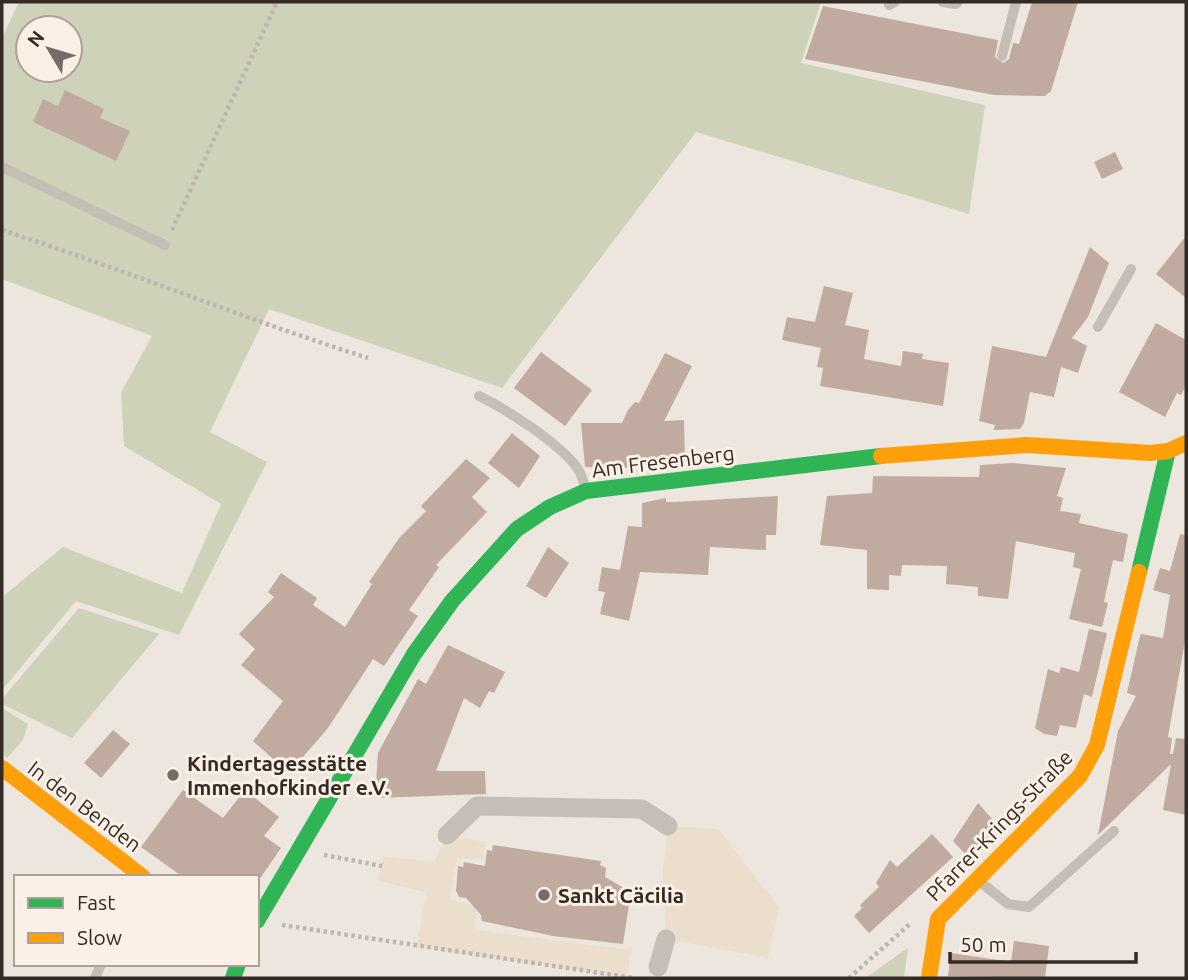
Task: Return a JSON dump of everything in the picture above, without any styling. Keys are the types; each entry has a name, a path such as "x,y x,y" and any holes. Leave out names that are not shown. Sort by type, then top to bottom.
{"street":[{"path":"1186,443 1168,451 1186,466"},
{"name":"Am Fresenberg","path":"259,918 414,654 452,601 517,529 550,507 586,491 945,450 1027,445 1129,453 1168,451"},
{"name":"Pfarrer-Krings-Straße","path":"938,919 1080,776 1091,760 1097,745 1168,451"},
{"name":"In den Benden","path":"2,768 140,875"},
{"path":"447,835 477,806 642,809 668,826"},
{"path":"929,978 938,919"},
{"path":"656,973 666,939"}],"lane":[{"path":"943,2 958,2"},
{"path":"1002,56 1016,2"},
{"path":"2,167 165,245"},
{"path":"1098,327 1131,269"},
{"path":"479,396 500,406 566,457 579,470 586,491"},
{"path":"976,878 1007,904 1029,907 1114,831"}],"path":[{"path":"165,245 277,2"},
{"path":"2,230 121,269 285,332 368,358"},
{"path":"329,856 382,866"},
{"name":"Pfarrer-Krings-Straße","path":"849,978 911,923 938,919"},
{"path":"259,920 611,977 634,978"}],"green space":[{"path":"19,2 821,2 801,63 985,105 969,214 696,132 502,388 269,309 210,432 267,462 179,635 76,601 2,690 2,597 63,547 182,593 221,504 124,446 121,393 152,336 2,279 2,38"},
{"path":"79,608 159,634 72,738 2,704 2,699"},
{"path":"2,708 28,724 23,740 7,758 2,753"},
{"path":"908,948 904,978 865,978"}],"shaded area":[{"path":"668,826 718,829 779,907 768,958 666,939 663,871"},
{"path":"447,835 486,842 482,860 457,858 450,899 477,907 475,930 623,949 632,947 627,977 416,947 427,893 379,881 383,856 434,862"}],"building":[{"path":"1032,2 1078,2 1051,91 1045,96 994,95 805,59 823,6 998,40 995,57 1003,63 1009,59 1013,43 1019,44"},
{"path":"65,90 104,109 100,118 130,131 116,161 33,122 43,99 58,106"},
{"path":"1115,152 1123,169 1102,179 1094,162"},
{"path":"1186,236 1186,298 1156,274"},
{"path":"1090,247 1109,263 1088,317 1072,338 1087,346 1078,373 1061,367 1054,397 1030,392 1024,423 1020,429 994,430 995,425 979,421 992,346 1046,357"},
{"path":"824,286 853,293 845,325 869,330 864,359 901,366 903,351 923,354 922,359 949,363 943,406 820,386 823,368 817,367 821,348 782,340 787,317 815,322"},
{"path":"1156,323 1186,340 1186,385 1181,395 1177,393 1165,417 1119,392"},
{"path":"541,352 592,390 565,426 514,388"},
{"path":"665,353 692,366 664,421 684,420 685,463 643,468 585,467 581,423 622,423 628,410 635,402 639,403"},
{"path":"512,433 540,456 519,488 488,463"},
{"path":"466,459 490,478 472,497 487,512 436,565 439,567 409,610 418,616 384,666 373,659 328,728 289,773 253,741 283,701 241,665 255,649 239,634 274,597 268,592 281,573 317,598 313,605 345,627 372,584 369,582 400,537 426,511 421,506"},
{"path":"1013,463 1066,468 1057,496 1063,498 1060,511 1081,514 1079,523 1128,534 1123,562 1113,560 1102,627 1069,619 1081,569 1073,567 1075,553 1016,541 1008,599 978,596 978,587 946,584 947,566 902,565 901,576 889,575 889,590 867,589 867,550 820,545 827,496 872,493 873,476 979,477 980,465"},
{"path":"778,496 776,535 766,535 766,550 710,547 708,575 640,572 629,621 600,614 605,592 598,591 602,567 620,570 628,526 642,527 642,503 666,498 666,502 676,502"},
{"path":"1180,534 1186,535 1186,635 1168,737 1172,738 1170,754 1173,754 1176,738 1186,739 1186,815 1163,810 1171,764 1098,835 1118,731 1136,696 1127,693 1139,640 1141,634 1163,638 1170,595 1153,590 1160,568 1170,571"},
{"path":"548,547 569,563 546,598 526,586"},
{"path":"1089,629 1107,633 1092,697 1084,694 1076,728 1060,725 1057,736 1044,734 1035,728 1048,669 1059,673 1061,667 1079,672"},
{"path":"448,645 505,672 494,693 489,691 480,708 464,698 436,771 485,771 486,794 375,798 378,753 418,679 426,684"},
{"path":"113,730 130,744 101,778 84,763"},
{"path":"183,790 223,818 245,790 279,817 264,836 281,848 261,877 180,875 141,847"},
{"path":"978,803 1000,828 968,857 953,841"},
{"path":"932,834 953,857 869,933 854,916 862,908 860,905 879,887 876,883 890,860 897,867"},
{"name":"Sankt Cäcilia","path":"493,845 601,861 600,865 606,868 605,877 624,888 629,905 623,944 553,936 482,921 481,915 466,898 459,897 456,891 458,866 463,867 464,862 485,866 487,850 492,851"},
{"path":"1014,941 1049,946 1045,978 948,976 951,953 1011,962"}],"traffic: fast":[{"path":"1139,572 1168,451"},
{"path":"259,918 414,654 452,601 517,529 550,507 586,491 881,456"},
{"path":"233,978 237,966"}],"traffic: slow":[{"path":"881,456 1027,445 1150,453 1168,451 1186,443"},
{"path":"929,978 938,919 1080,776 1097,745 1139,572"},
{"path":"2,768 140,875"}],"place":[{"name":"Kindertagesstätte Immenhofkinder e.V.","path":"173,775"},
{"name":"Sankt Cäcilia","path":"544,895"}]}
